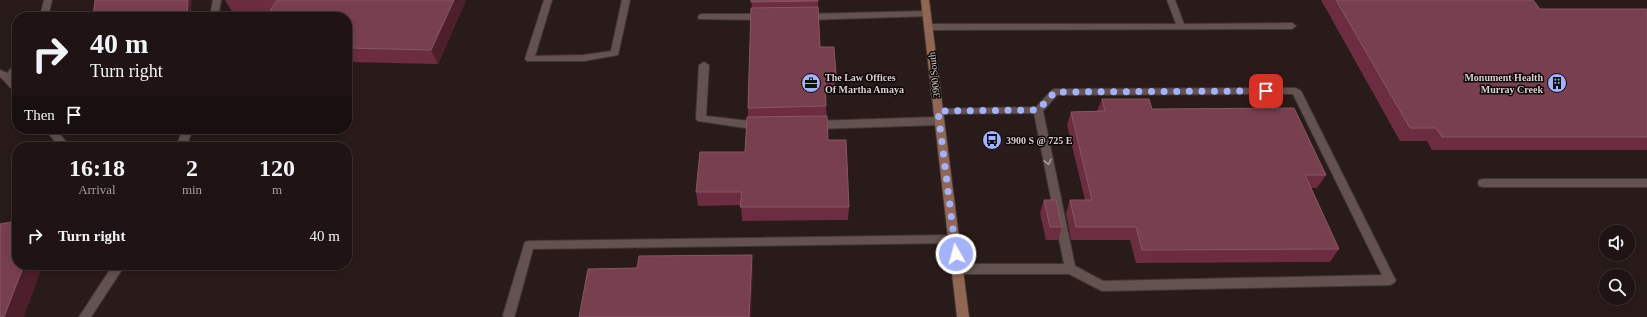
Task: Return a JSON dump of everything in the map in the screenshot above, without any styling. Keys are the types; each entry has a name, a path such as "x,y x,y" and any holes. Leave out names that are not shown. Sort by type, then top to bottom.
{"main road":[{"name":"3900 South","path":"926,0 938,116 963,317"}],"lane":[{"path":"45,12 48,0"},
{"path":"215,12 217,0"},
{"path":"548,0 530,59 584,58 615,53 626,0"},
{"path":"1171,0 1181,27"},
{"path":"797,17 927,14"},
{"path":"702,17 774,17"},
{"path":"929,28 1292,26"},
{"path":"704,65 702,119 751,126 766,126"},
{"path":"4,75 12,84"},
{"path":"802,125 1038,110 1055,92 1296,91 1390,280 1102,286 1070,268 958,268"},
{"path":"1038,110 1070,268"},
{"path":"54,134 61,142"},
{"path":"1483,183 1647,183"},
{"path":"509,315 529,245 954,239"},
{"path":"85,317 116,270"}],"building":[{"path":"95,0 188,0 187,12 94,12"},
{"path":"277,0 454,0 431,50 352,48 352,12 269,12"},
{"path":"751,0 818,0 818,1 751,2"},
{"name":"Monument Health Murray Creek","path":"1336,0 1533,0 1540,9 1647,9 1647,137 1442,137 1436,128 1410,128"},
{"path":"818,7 820,47 834,47 836,75 825,76 826,106 748,108 751,8"},
{"path":"1102,99 1149,99 1152,109 1294,108 1326,175 1305,175 1339,249 1142,250 1136,227 1076,227 1070,200 1092,200 1071,112 1105,111"},
{"path":"827,116 828,140 846,140 849,207 740,207 742,192 696,192 700,152 745,152 747,117"},
{"path":"1044,200 1056,200 1062,227 1050,227"},
{"path":"12,222 12,270 22,270 4,317 0,317 0,224"},
{"path":"752,255 749,317 579,317 588,269 637,268 639,256"}],"place":[{"name":"The Law Offices Of Martha Amaya","path":"811,83"},
{"name":"Monument Health Murray Creek","path":"1557,83"},
{"name":"3900 S @ 725 E","path":"992,140"}],"route":[{"path":"956,254 938,111 1038,110 1055,92 1266,91"}]}
